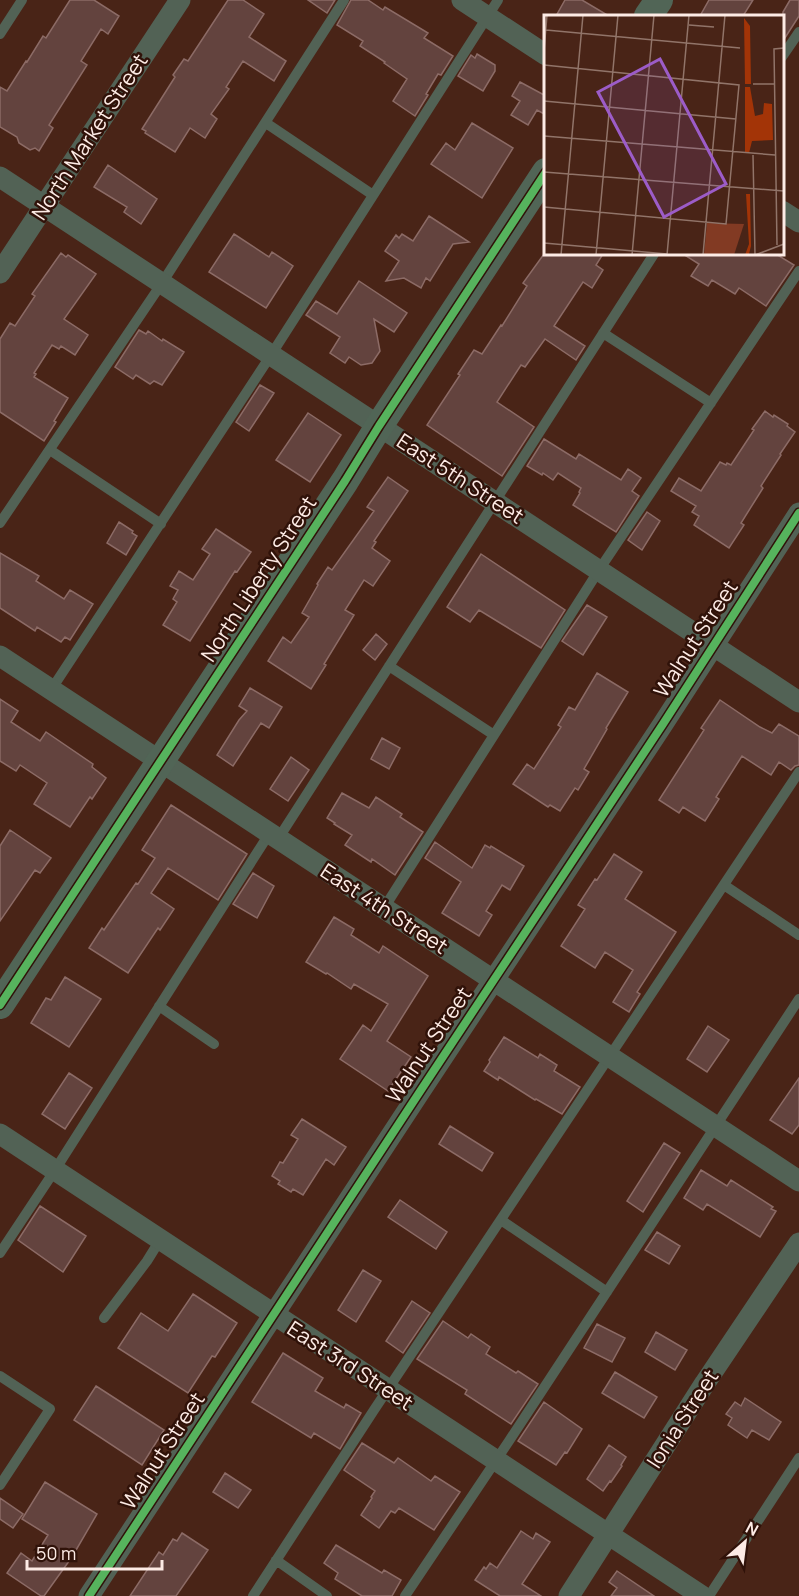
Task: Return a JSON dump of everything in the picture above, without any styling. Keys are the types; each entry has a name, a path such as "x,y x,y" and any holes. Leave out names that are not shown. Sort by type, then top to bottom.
{"street":[{"name":"North Market Street","path":"0,273 180,0"},
{"path":"462,0 492,8 544,53"},
{"path":"649,15 659,0"},
{"name":"North Liberty Street","path":"0,1005 544,175"},
{"name":"East 5th Street","path":"0,177 799,702"},
{"path":"784,212 799,222"},
{"name":"Walnut Street","path":"89,1596 799,513"},
{"name":"East 4th Street","path":"0,656 799,1181"},
{"name":"East 3rd Street","path":"0,1134 702,1596"},
{"name":"Ionia Street","path":"569,1596 705,1383 799,1243"}],"lane":[{"path":"0,34 22,0"},
{"path":"0,523 162,283 344,0"},
{"path":"51,690 271,355 492,8"},
{"path":"784,55 799,32"},
{"path":"266,123 373,195"},
{"path":"0,1253 159,1006 389,666 653,255"},
{"path":"384,908 599,570 799,271"},
{"path":"603,333 711,403"},
{"path":"50,450 160,524"},
{"path":"389,666 494,735"},
{"path":"253,1596 387,1390 799,772"},
{"path":"724,885 799,934"},
{"path":"405,1596 799,999"},
{"path":"159,1006 214,1044"},
{"path":"501,1220 607,1292"},
{"path":"104,1318 160,1240"},
{"path":"0,1376 50,1409 0,1485"},
{"path":"709,1596 799,1458"},
{"path":"276,1560 327,1596"}],"building":[{"path":"70,0 94,0 119,16 108,34 101,29 81,61 87,65 49,125 53,128 39,151 35,148 30,150 19,143 17,137 0,127 0,87 7,91 43,36 46,38"},
{"path":"228,0 243,0 264,14 249,37 286,61 274,81 243,61 226,87 229,89 211,114 217,119 205,138 190,128 175,152 142,129 175,77 173,75 184,59 188,61"},
{"path":"308,0 335,0 327,13"},
{"path":"351,0 368,0 383,10 385,7 428,33 424,38 453,56 441,75 438,74 415,116 393,101 407,79 360,46 363,41 337,25"},
{"path":"565,0 582,0 607,15 557,15"},
{"path":"709,0 753,0 744,15 701,15"},
{"path":"790,0 799,0 799,16 784,39 784,15 783,12"},
{"path":"477,54 495,65 495,71 483,91 458,76 471,55 475,58"},
{"path":"520,82 544,95 544,114 537,110 528,125 511,115 520,101 512,96"},
{"path":"472,123 513,148 482,198 431,164 446,143 455,150"},
{"path":"108,165 157,199 141,224 124,212 127,207 94,187"},
{"path":"429,216 469,242 453,244 430,281 426,278 421,288 404,278 386,281 399,261 385,251 396,235 399,238 402,234 413,241"},
{"path":"234,234 269,257 272,252 293,266 266,308 209,272"},
{"path":"61,253 66,257 68,255 96,274 64,319 88,335 75,355 61,346 59,349 52,345 34,373 36,374 34,377 68,398 44,441 0,412 0,339 10,323 15,326 35,296 32,294"},
{"path":"544,254 602,255 596,265 603,270 592,288 583,282 554,326 585,346 576,360 545,339 525,367 521,365 497,402 534,427 502,476 427,425 474,350 482,354 502,326 527,286 523,283"},
{"path":"685,255 778,255 794,265 766,306 739,288 735,294 712,280 708,286 691,276 699,264"},
{"path":"359,281 407,313 394,332 374,319 380,351 372,363 361,365 349,357 345,363 330,353 340,337 306,315 316,301 337,314"},
{"path":"139,330 146,334 148,331 184,352 162,385 154,381 150,384 136,375 133,379 115,367"},
{"path":"260,385 274,393 249,431 236,422"},
{"path":"765,411 788,424 787,426 795,432 761,486 763,488 741,523 744,525 729,548 694,525 699,516 692,512 696,506 671,491 679,478 701,491 720,462 731,465"},
{"path":"308,413 341,435 310,482 276,460"},
{"path":"544,439 576,459 579,454 621,480 628,469 641,478 632,491 639,496 616,532 573,505 581,488 558,473 553,480 527,466"},
{"path":"388,477 408,491 374,541 376,542 372,548 390,561 373,586 364,580 345,610 354,615 311,689 268,661 283,637 291,643 309,617 302,613 317,584 328,567 332,570 374,511 367,507"},
{"path":"647,512 660,521 642,550 628,540"},
{"path":"119,522 137,536 126,555 107,543"},
{"path":"216,529 251,552 237,572 235,571 190,641 163,625 177,602 173,599 178,590 170,586 179,571 193,580 210,554 202,549"},
{"path":"0,553 39,576 36,581 64,599 70,590 93,604 70,640 65,637 61,642 37,627 35,631 0,608"},
{"path":"481,554 565,610 541,648 479,610 470,622 447,607"},
{"path":"587,605 607,617 583,655 562,641"},
{"path":"376,634 387,644 375,660 363,650"},
{"path":"597,673 628,692 584,769 589,772 578,790 575,788 560,811 550,805 548,807 513,784 527,764 534,769 561,727 558,725 569,707 575,710"},
{"path":"250,688 282,707 269,728 261,723 233,766 217,755 247,711 239,706"},
{"path":"0,699 18,711 11,722 40,741 46,732 93,764 92,767 106,778 70,827 34,804 47,783 20,765 16,771 0,761"},
{"path":"720,700 772,733 779,724 799,736 799,765 791,770 779,762 771,775 742,756 716,797 719,799 705,821 683,807 679,813 659,800 704,730 701,728"},
{"path":"382,738 400,748 389,769 371,759"},
{"path":"291,757 309,770 288,801 270,789"},
{"path":"342,793 369,808 376,797 402,814 400,817 423,832 395,875 372,859 371,862 345,845 352,835 327,818"},
{"path":"171,805 247,854 218,900 168,868 151,893 174,909 160,930 158,928 128,973 89,948 155,858 142,850"},
{"path":"10,830 51,858 40,873 35,870 0,921 0,846"},
{"path":"435,842 472,868 485,845 490,848 491,846 524,866 510,890 502,885 486,911 492,915 479,936 442,913 461,882 425,858"},
{"path":"614,854 642,872 625,899 676,932 637,992 640,994 629,1012 613,1002 633,970 605,952 595,968 561,946 585,909 578,905"},
{"path":"253,873 274,886 257,918 233,904"},
{"path":"334,917 354,929 351,935 379,953 383,946 428,976 387,1041 411,1057 388,1091 340,1059 363,1025 371,1031 388,1004 354,984 351,989 306,962"},
{"path":"65,977 101,999 69,1047 31,1023 46,998 51,1000"},
{"path":"708,1026 729,1040 707,1072 687,1059"},
{"path":"504,1037 538,1058 540,1054 557,1065 554,1071 580,1087 562,1114 499,1077 498,1080 484,1071"},
{"path":"69,1073 92,1088 65,1129 42,1114"},
{"path":"799,1078 799,1125 792,1134 770,1120"},
{"path":"302,1119 346,1147 334,1165 326,1159 303,1195 293,1189 291,1192 278,1184 280,1181 272,1176 298,1139 291,1135"},
{"path":"450,1126 493,1153 482,1171 439,1144"},
{"path":"664,1143 680,1153 643,1212 627,1201"},
{"path":"701,1170 727,1186 731,1180 773,1207 771,1209 776,1211 760,1237 707,1204 703,1210 684,1198"},
{"path":"400,1200 447,1232 436,1249 388,1217"},
{"path":"40,1206 86,1236 63,1272 18,1240"},
{"path":"657,1232 680,1246 669,1264 645,1250"},
{"path":"363,1270 381,1281 356,1322 338,1310"},
{"path":"193,1294 237,1323 188,1393 118,1348 141,1313 168,1331"},
{"path":"412,1301 430,1313 403,1353 386,1341"},
{"path":"443,1321 468,1338 471,1334 490,1347 486,1354 538,1384 511,1424 465,1394 467,1390 417,1359"},
{"path":"597,1324 625,1338 612,1362 584,1348"},
{"path":"656,1332 687,1350 675,1370 645,1352"},
{"path":"283,1353 323,1378 315,1391 344,1408 346,1404 361,1413 340,1449 314,1433 311,1438 252,1402"},
{"path":"615,1372 657,1397 644,1418 602,1393"},
{"path":"96,1386 164,1430 142,1465 74,1420"},
{"path":"745,1398 781,1422 769,1440 752,1430 747,1438 728,1425 732,1418 726,1414 735,1402 741,1406"},
{"path":"544,1402 582,1429 567,1453 565,1452 556,1465 518,1441"},
{"path":"362,1443 394,1463 398,1458 431,1481 435,1476 460,1492 434,1530 399,1508 395,1513 391,1511 379,1528 361,1515 375,1491 344,1470"},
{"path":"609,1445 626,1457 603,1491 587,1479"},
{"path":"225,1473 251,1490 238,1508 213,1492"},
{"path":"45,1482 97,1514 72,1557 44,1596 41,1596 7,1573 21,1553 32,1561 48,1535 22,1519"},
{"path":"0,1498 23,1514 13,1528 0,1519"},
{"path":"521,1531 533,1539 536,1533 550,1542 522,1584 541,1596 500,1596 475,1580 484,1567 486,1569 490,1563 497,1568"},
{"path":"182,1533 208,1550 176,1596 130,1596 159,1552 163,1555 173,1539 177,1541"},
{"path":"336,1545 382,1573 384,1570 401,1580 392,1596 362,1596 335,1579 338,1573 324,1563"},
{"path":"617,1571 654,1596 611,1596 617,1588 609,1582"}],"cycle path":[{"path":"0,1005 544,175"},
{"path":"89,1596 663,724 799,513"}]}
